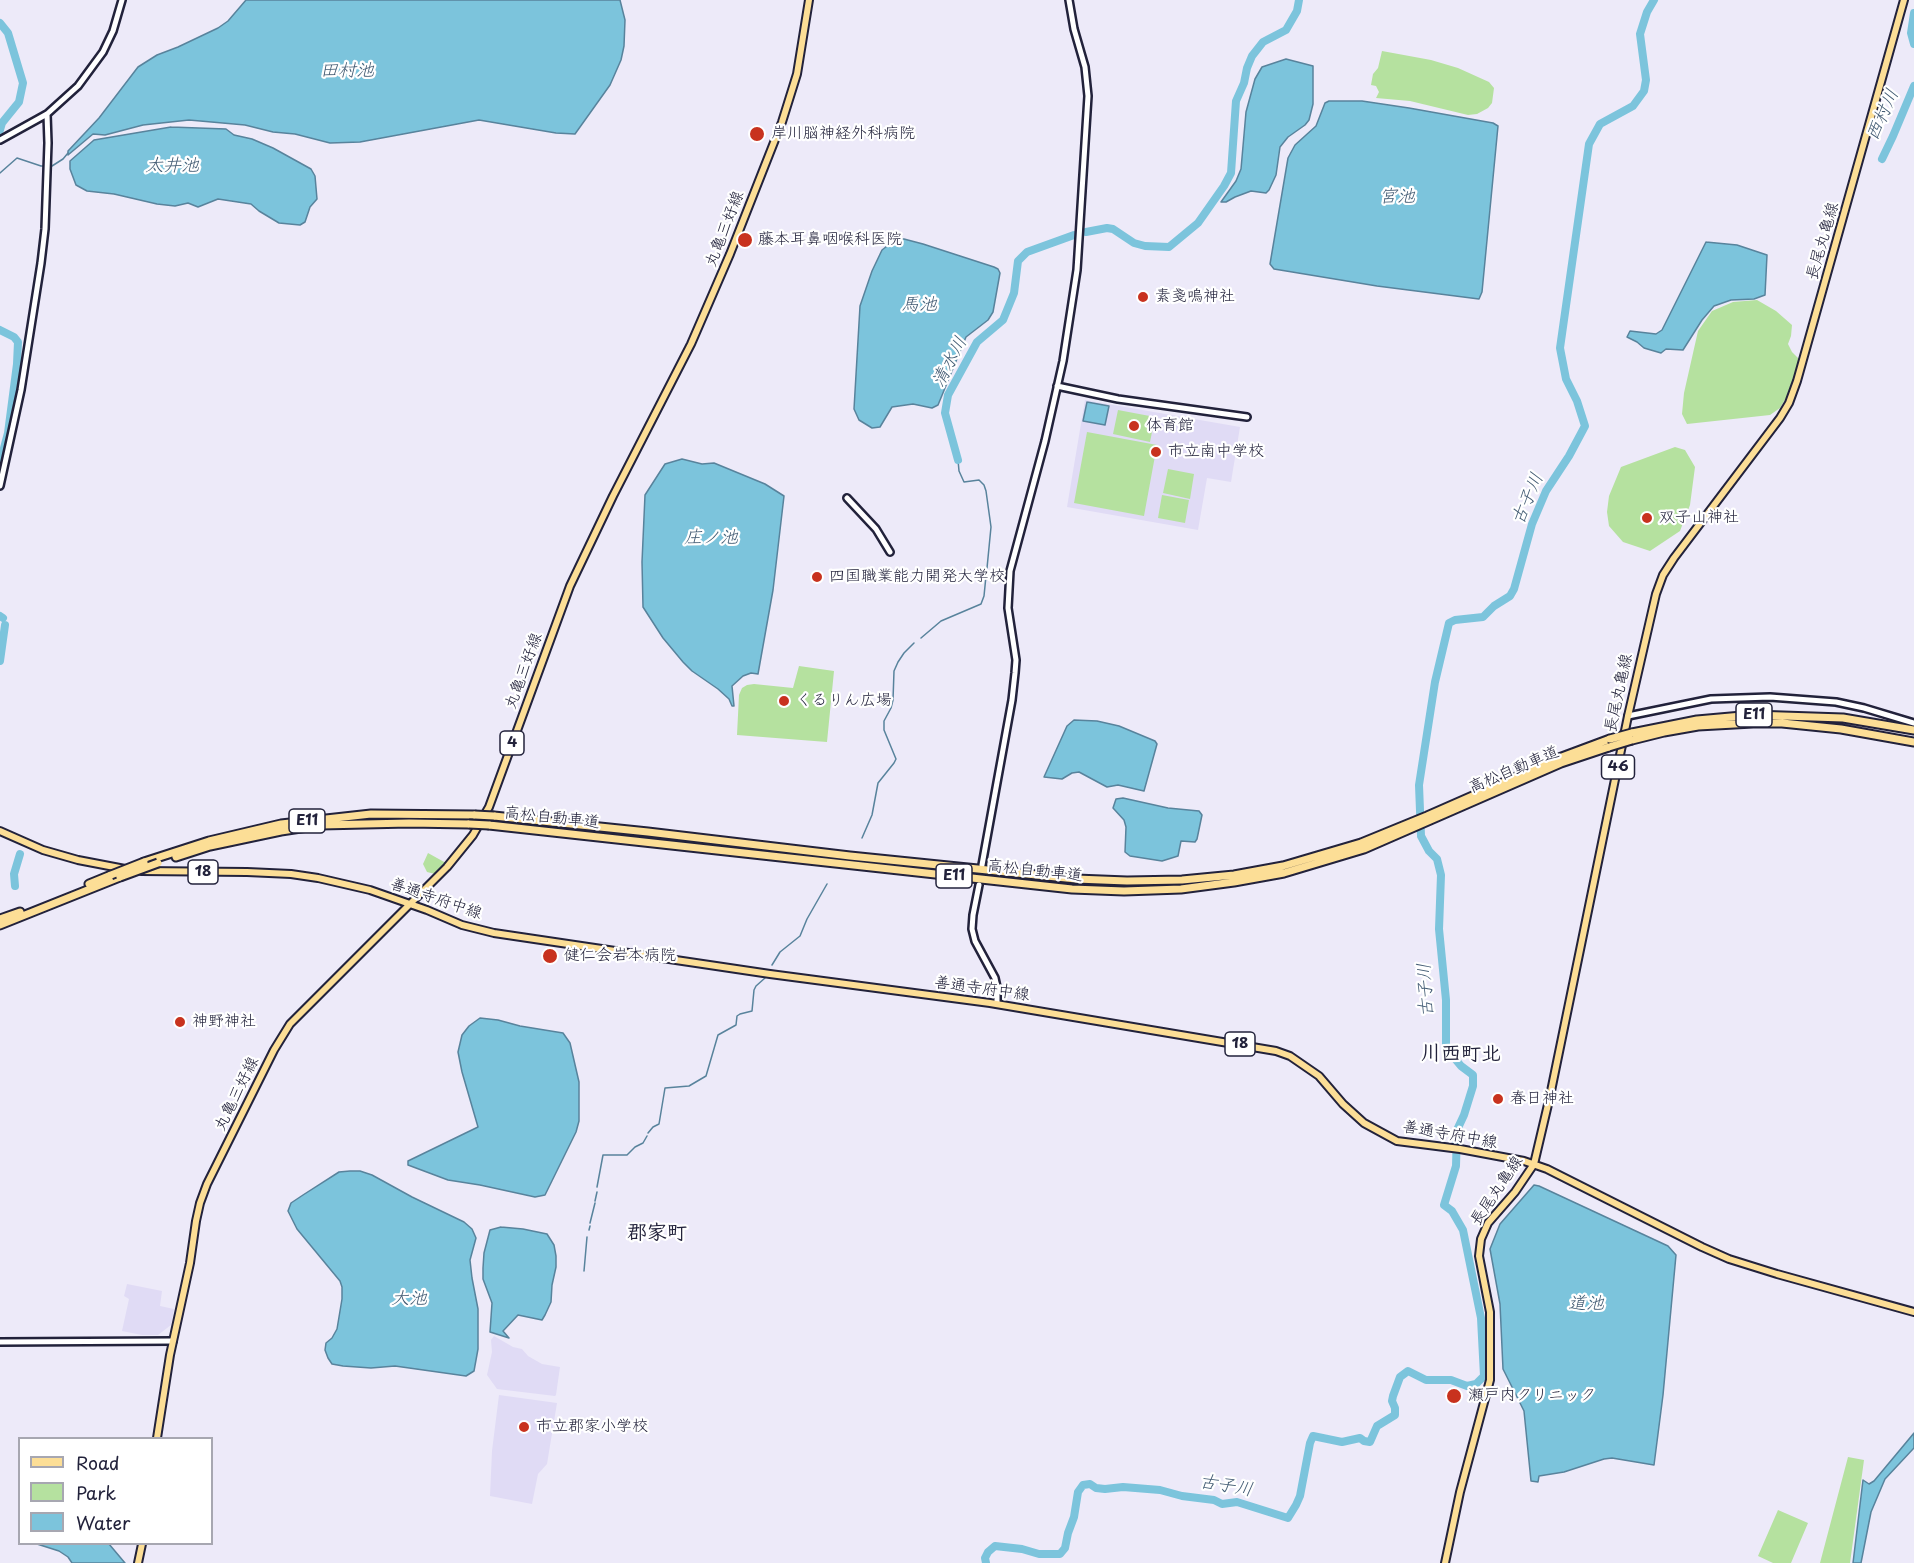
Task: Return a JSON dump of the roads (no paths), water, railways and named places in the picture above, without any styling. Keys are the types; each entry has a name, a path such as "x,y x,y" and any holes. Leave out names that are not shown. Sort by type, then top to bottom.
{"highway":[{"name":"高松自動車道","path":"0,925 120,877 210,846 321,825 409,823 489,825 1072,889 1124,891 1180,889 1284,873 1364,849 1511,778 1609,743 1697,720 1753,715 1844,718 1914,730"},
{"name":"高松自動車道","path":"1632,737 1698,726 1753,723 1809,725 1914,742"},
{"name":"高松自動車道","path":"0,919 144,862 209,841 281,824 371,814 494,816 1076,879 1126,881 1182,880 1283,866 1411,827"}],"main road":[{"name":"丸亀三好線","path":"157,1437 200,1203 207,1184 276,1046 298,1016 447,867 473,835 491,801 570,586 691,344 730,254 782,122 797,74 810,0"},
{"name":"長尾丸亀線","path":"1445,1563 1458,1501 1490,1380 1490,1312 1479,1256 1481,1239 1488,1223 1515,1192 1534,1164 1628,716 1656,594 1663,575 1674,558 1789,403 1904,0"},
{"name":"善通寺府中線","path":"0,831 43,850 112,867 139,871 247,872 318,878 370,890 462,925 494,933 770,974 997,1004 1276,1051 1290,1056 1319,1076 1350,1112 1374,1130 1397,1141 1456,1149 1534,1164 1729,1259 1914,1312"},
{"path":"138,1563 142,1545"}],"street":[{"path":"0,140 47,114 78,86 103,52 113,32 122,0"},
{"path":"982,865 1015,673 1016,660 1008,608 1010,571 1045,441 1063,361 1077,270 1088,96 1085,67 1074,31 1069,0"},
{"path":"0,486 19,400 45,230 47,114"},
{"path":"1057,386 1118,399 1246,417"},
{"path":"847,498 876,529 890,552"},
{"path":"1628,716 1711,699 1770,697 1836,702 1914,723"},
{"path":"979,885 972,915 972,929 975,941 995,978 997,1004"},
{"path":"0,1342 173,1341"}],"water":[{"name":"田村池","path":"246,0 620,0 625,20 624,46 621,60 610,85 575,134 479,120 360,142 330,143 245,125 189,120 143,125 105,135 93,134 68,155 68,151 99,118 138,67 157,55 218,28 228,21"},
{"path":"1286,59 1313,66 1313,104 1309,120 1288,137 1280,147 1276,175 1266,193 1251,191 1221,202 1236,181 1241,169 1246,112 1255,79 1262,67"},
{"name":"宮池","path":"1362,101 1493,123 1498,126 1482,292 1479,299 1377,286 1274,269 1270,264 1288,158 1295,145 1316,126 1325,103"},
{"name":"太井池","path":"171,127 226,129 234,135 252,139 273,148 311,169 315,176 317,199 310,207 305,222 300,225 279,223 251,204 218,199 198,207 188,203 175,206 87,191 76,185 70,169 70,161 94,140"},
{"name":"馬池","path":"896,239 923,244 994,267 1000,273 993,312 988,320 966,337 938,405 932,408 913,404 892,407 880,427 872,428 859,420 854,409 860,306 882,250"},
{"path":"1706,242 1737,245 1767,255 1765,295 1754,299 1731,300 1714,306 1683,350 1666,349 1661,353 1644,348 1627,337 1630,331 1656,334 1662,330"},
{"path":"1087,402 1109,406 1105,425 1083,421"},
{"name":"庄ノ池","path":"682,459 702,464 714,463 765,484 784,496 773,590 758,674 751,673 743,676 732,686 734,706 718,689 683,662 663,638 643,607 642,562 645,495 665,464"},
{"path":"1074,720 1097,721 1119,726 1155,741 1157,744 1144,791 1118,785 1107,787 1079,772 1062,779 1044,777 1067,726"},
{"path":"1123,798 1168,808 1199,811 1202,815 1197,839 1195,842 1181,841 1178,856 1162,861 1130,856 1125,852 1124,820 1113,808 1116,799"},
{"path":"480,1018 563,1033 570,1043 579,1082 579,1121 576,1132 545,1195 535,1197 448,1180 408,1165 408,1161 478,1127 458,1052 462,1035"},
{"name":"大池","path":"350,1171 372,1175 464,1222 472,1229 476,1238 470,1260 478,1309 478,1349 474,1371 466,1376 395,1366 371,1368 343,1366 332,1364 328,1358 325,1350 326,1343 337,1329 342,1287 340,1281 297,1229 288,1211 291,1203 303,1195 339,1172"},
{"name":"道池","path":"1534,1185 1668,1246 1676,1255 1654,1465 1612,1458 1604,1459 1564,1472 1539,1476 1538,1482 1531,1481 1524,1411 1503,1369 1500,1304 1490,1249 1500,1224"},
{"path":"501,1227 547,1234 554,1245 556,1256 551,1302 545,1315 542,1320 518,1315 503,1331 509,1338 490,1332 492,1303 483,1279 484,1253 490,1230"},
{"path":"1914,1433 1914,1448 1885,1479 1871,1512 1861,1563 1853,1563 1863,1480 1869,1484 1874,1481"},
{"path":"40,1545 110,1545 125,1563 72,1563 59,1551"}],"waterway":[{"name":"清水川","path":"1086,232 1113,229 1134,243 1169,247 1198,223 1231,173 1236,101 1252,56 1263,42 1286,30 1297,11 1299,0"},
{"name":"古子川","path":"986,1563 985,1558 988,1552 995,1546 1022,1549 1039,1554 1060,1554 1065,1548 1078,1492 1083,1485 1090,1484 1096,1488 1105,1489 1123,1487 1160,1490 1182,1496 1214,1500 1222,1504 1237,1502 1288,1518 1300,1496 1313,1436 1342,1442 1360,1438 1370,1442 1377,1426 1395,1415 1393,1396 1400,1377 1408,1371 1426,1380 1451,1380 1467,1386 1476,1384 1484,1376 1481,1318 1463,1230 1452,1211 1444,1205 1456,1166 1457,1130 1473,1086 1473,1075 1461,1066 1446,1048 1446,1000 1439,929 1441,875 1437,859 1429,851 1421,836 1419,785 1435,682 1449,623 1455,620 1483,617 1494,606 1510,596 1532,524 1546,491 1585,426 1577,401 1566,379 1560,348 1589,144 1600,124 1633,106 1644,91 1646,80 1640,34 1647,12 1654,0"},
{"name":"西村川","path":"1914,13 1911,33 1914,44"},
{"path":"0,23 8,33 23,83 19,102 2,123 0,130"},
{"name":"西村川","path":"1882,159 1914,86"},
{"path":"0,173 17,158 41,166 52,166 68,153"},
{"name":"清水川","path":"958,460 945,413 948,395 977,342 1003,320 1014,293 1018,261 1027,252 1074,235"},
{"path":"0,330 14,337 18,342 8,433 0,463"},
{"name":"清水川","path":"958,460 959,471 964,482 979,480 986,491 991,527 987,568"},
{"name":"清水川","path":"921,638 941,621 981,604 986,576"},
{"path":"0,661 5,625"},
{"name":"清水川","path":"862,838 872,815 878,783 896,759 884,730 884,721 893,700 894,671 904,653 914,643"},
{"path":"15,886 14,874 20,854"},
{"name":"清水川","path":"772,965 780,952 800,936 827,884"},
{"name":"清水川","path":"648,1133 659,1124 665,1088 689,1086 706,1076 718,1035 736,1025 737,1016 752,1011 754,990 765,978"},
{"name":"清水川","path":"597,1187 603,1155 627,1155 643,1143 647,1136"},
{"name":"清水川","path":"595,1201 597,1192"},
{"name":"清水川","path":"590,1223 595,1203"},
{"name":"清水川","path":"589,1230 590,1226"},
{"name":"清水川","path":"584,1271 587,1237"}],"place":[{"name":"岸川脳神経外科病院","path":"757,134"},
{"name":"藤本耳鼻咽喉科医院","path":"745,240"},
{"name":"素戔嗚神社","path":"1143,297"},
{"name":"体育館","path":"1134,426"},
{"name":"市立南中学校","path":"1156,452"},
{"name":"双子山神社","path":"1647,518"},
{"name":"四国職業能力開発大学校","path":"817,577"},
{"name":"くるりん広場","path":"784,701"},
{"name":"健仁会岩本病院","path":"550,956"},
{"name":"神野神社","path":"180,1022"},
{"name":"春日神社","path":"1498,1099"},
{"name":"瀬戸内クリニック","path":"1454,1396"},
{"name":"市立郡家小学校","path":"524,1427"}],"district":[{"name":"川西町北","path":"1461,1054"},
{"name":"郡家町","path":"657,1233"}]}
